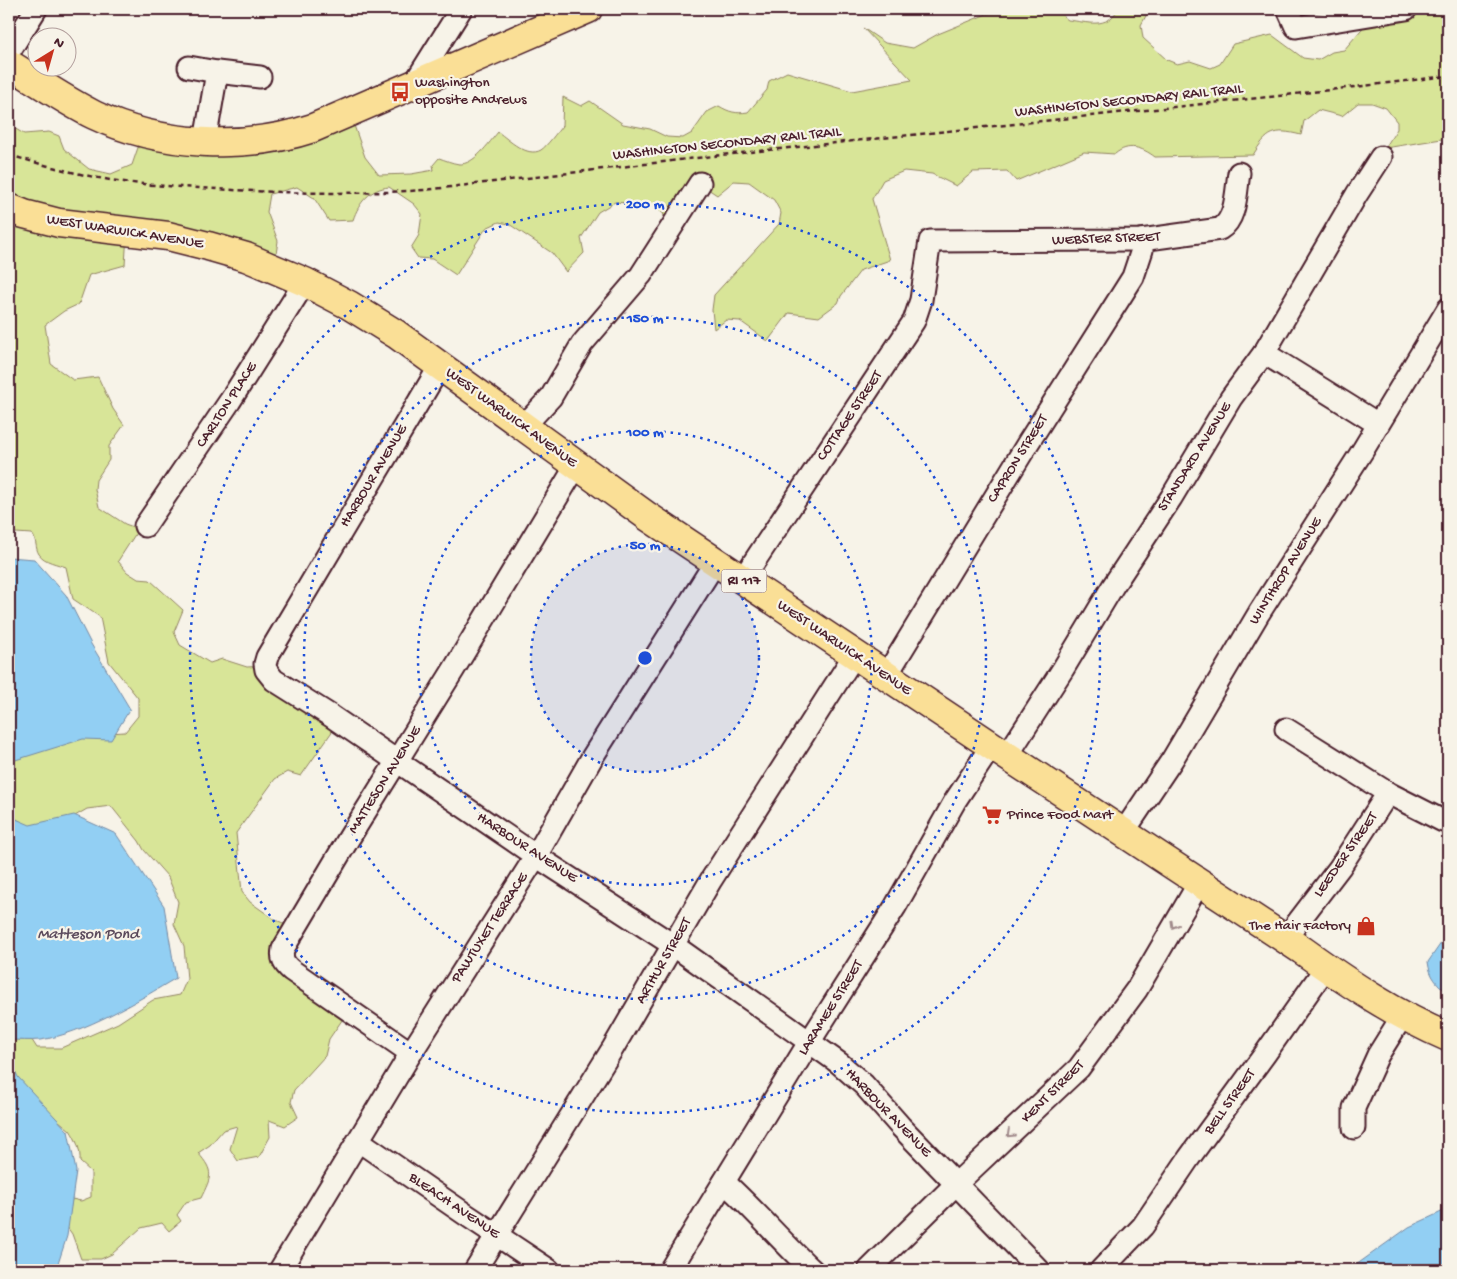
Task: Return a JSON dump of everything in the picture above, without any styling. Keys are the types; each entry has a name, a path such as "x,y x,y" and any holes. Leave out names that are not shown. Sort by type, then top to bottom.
{"main road":[{"path":"9,64 71,103 131,130 170,138 205,141 262,140 289,136 313,128 588,9"},
{"name":"WEST WARWICK AVENUE","path":"9,208 37,218 59,223 168,236 246,257 305,282 357,310 396,334 647,516 886,676 1365,993 1425,1027 1448,1037"}],"street":[{"path":"9,52 36,9"},
{"path":"414,84 461,9"},
{"path":"1292,18 1406,9"},
{"path":"190,66 217,72 260,77"},
{"path":"205,141 217,72"},
{"name":"STANDARD AVENUE","path":"999,751 1063,669 1113,586 1171,498 1231,398 1264,353 1352,201 1381,156"},
{"name":"WEBSTER STREET","path":"930,241 1141,240 1220,229 1226,225 1231,216 1239,172"},
{"path":"523,427 551,397 582,344 641,275 700,183"},
{"name":"CAPRON STREET","path":"886,676 1028,442 1133,277 1142,250 1141,240"},
{"name":"COTTAGE STREET","path":"742,580 914,321 921,300 930,241"},
{"name":"CARLTON PLACE","path":"145,526 230,401 305,282"},
{"name":"WINTHROP AVENUE","path":"1123,833 1172,760 1259,613 1448,309"},
{"path":"1264,353 1378,424"},
{"name":"HARBOUR AVENUE","path":"440,366 267,656 266,670 274,680 331,716 536,856 673,944 810,1041 864,1085 901,1127 1039,1270"},
{"name":"MATTESON AVENUE","path":"411,1053 291,970 284,964 281,956 296,925 576,466"},
{"name":"PAWTUXET TERRACE","path":"280,1270 411,1053 536,856 593,756 716,561"},
{"name":"ARTHUR STREET","path":"475,1270 613,1048 711,880 855,654"},
{"path":"1286,729 1388,793 1443,820"},
{"name":"LARAMEE STREET","path":"670,1270 810,1041 895,907 955,801 999,751"},
{"name":"LEEDER STREET","path":"1285,939 1340,866 1388,793"},
{"name":"KENT STREET","path":"869,1270 956,1184 1080,1068 1137,989 1199,883"},
{"name":"BELL STREET","path":"1101,1270 1143,1226 1189,1158 1326,967"},
{"path":"1354,1128 1354,1108 1378,1055 1403,1015"},
{"name":"BLEACH AVENUE","path":"359,1141 549,1270"},
{"path":"724,1182 812,1270"}],"path":[{"name":"WASHINGTON SECONDARY RAIL TRAIL","path":"9,155 40,165 95,178 150,185 295,193 406,191 1448,76"}],"green space":[{"path":"999,9 1059,9 1068,20 1096,23 1108,20 1118,9 1142,9 1148,12 1141,25 1143,38 1167,60 1177,64 1190,61 1211,68 1220,64 1233,44 1272,35 1303,58 1318,60 1332,52 1344,50 1372,17 1405,9 1448,9 1448,138 1385,148 1397,129 1397,122 1386,108 1372,103 1358,103 1342,116 1318,110 1304,121 1301,135 1284,132 1272,134 1263,141 1253,155 1155,157 1140,149 1130,147 1115,154 1084,152 1016,181 1007,171 973,172 956,186 932,174 904,171 883,180 872,199 890,260 861,270 841,296 838,303 819,317 789,313 768,341 740,321 726,320 714,329 712,310 714,295 779,224 781,213 774,200 749,182 734,181 717,195 699,183 666,222 663,213 650,205 615,202 598,212 581,238 584,253 566,272 552,253 509,224 499,222 486,228 456,275 432,259 418,258 411,248 419,235 422,214 414,204 389,187 376,190 366,198 358,208 353,220 329,221 314,198 297,187 270,194 267,212 278,241 274,267 127,234 125,265 89,275 79,304 64,311 45,325 51,364 73,380 98,377 113,409 124,425 109,446 109,460 96,480 95,489 99,507 125,524 136,528 136,533 118,561 127,572 138,579 150,580 183,610 174,632 180,645 210,663 222,659 247,667 265,666 338,723 301,776 287,772 275,779 236,833 242,892 250,902 274,919 294,928 283,951 349,1010 329,1039 325,1056 294,1090 291,1102 298,1117 285,1126 269,1120 270,1137 259,1157 238,1161 230,1149 237,1126 223,1130 210,1145 198,1153 207,1165 210,1175 209,1180 201,1198 186,1202 177,1215 181,1221 169,1231 162,1223 141,1228 112,1254 101,1259 81,1259 72,1234 67,1227 72,1199 81,1201 91,1197 91,1172 80,1162 78,1145 70,1130 9,1080 9,1030 26,1031 37,1048 61,1048 118,1023 153,1000 180,995 187,979 184,946 174,924 178,902 168,877 144,850 111,806 87,809 56,827 30,827 13,817 9,817 9,753 93,734 125,732 138,716 138,698 109,662 100,617 73,599 66,567 41,557 32,534 16,533 9,535 9,125 24,134 49,132 59,136 64,149 89,169 111,174 132,165 143,133 230,142 349,111 365,157 379,175 411,174 434,170 433,165 439,158 459,164 470,161 481,153 498,132 524,150 536,152 541,150 562,126 563,97 581,106 590,101 623,124 650,129 667,137 683,138 692,133 707,112 719,106 733,112 748,112 767,90 769,81 787,72 852,91 912,80 863,28 885,43 913,48 938,34"}],"water":[{"path":"9,557 34,559 66,595 91,644 130,709 111,740 83,739 9,762"},
{"name":"Matteson Pond","path":"74,815 116,834 164,906 176,978 110,1015 74,1031 40,1040 9,1040 9,816 30,825"},
{"path":"1448,933 1448,993 1435,980 1430,972 1428,962"},
{"path":"9,1058 18,1077 68,1131 76,1171 67,1236 56,1270 9,1270"},
{"path":"1448,1209 1448,1270 1349,1270 1409,1227"}],"place":[{"name":"Washington opposite Andrews","path":"400,92"},
{"name":"Prince Food Mart","path":"992,815"},
{"name":"The Hair Factory","path":"1366,926"}]}
